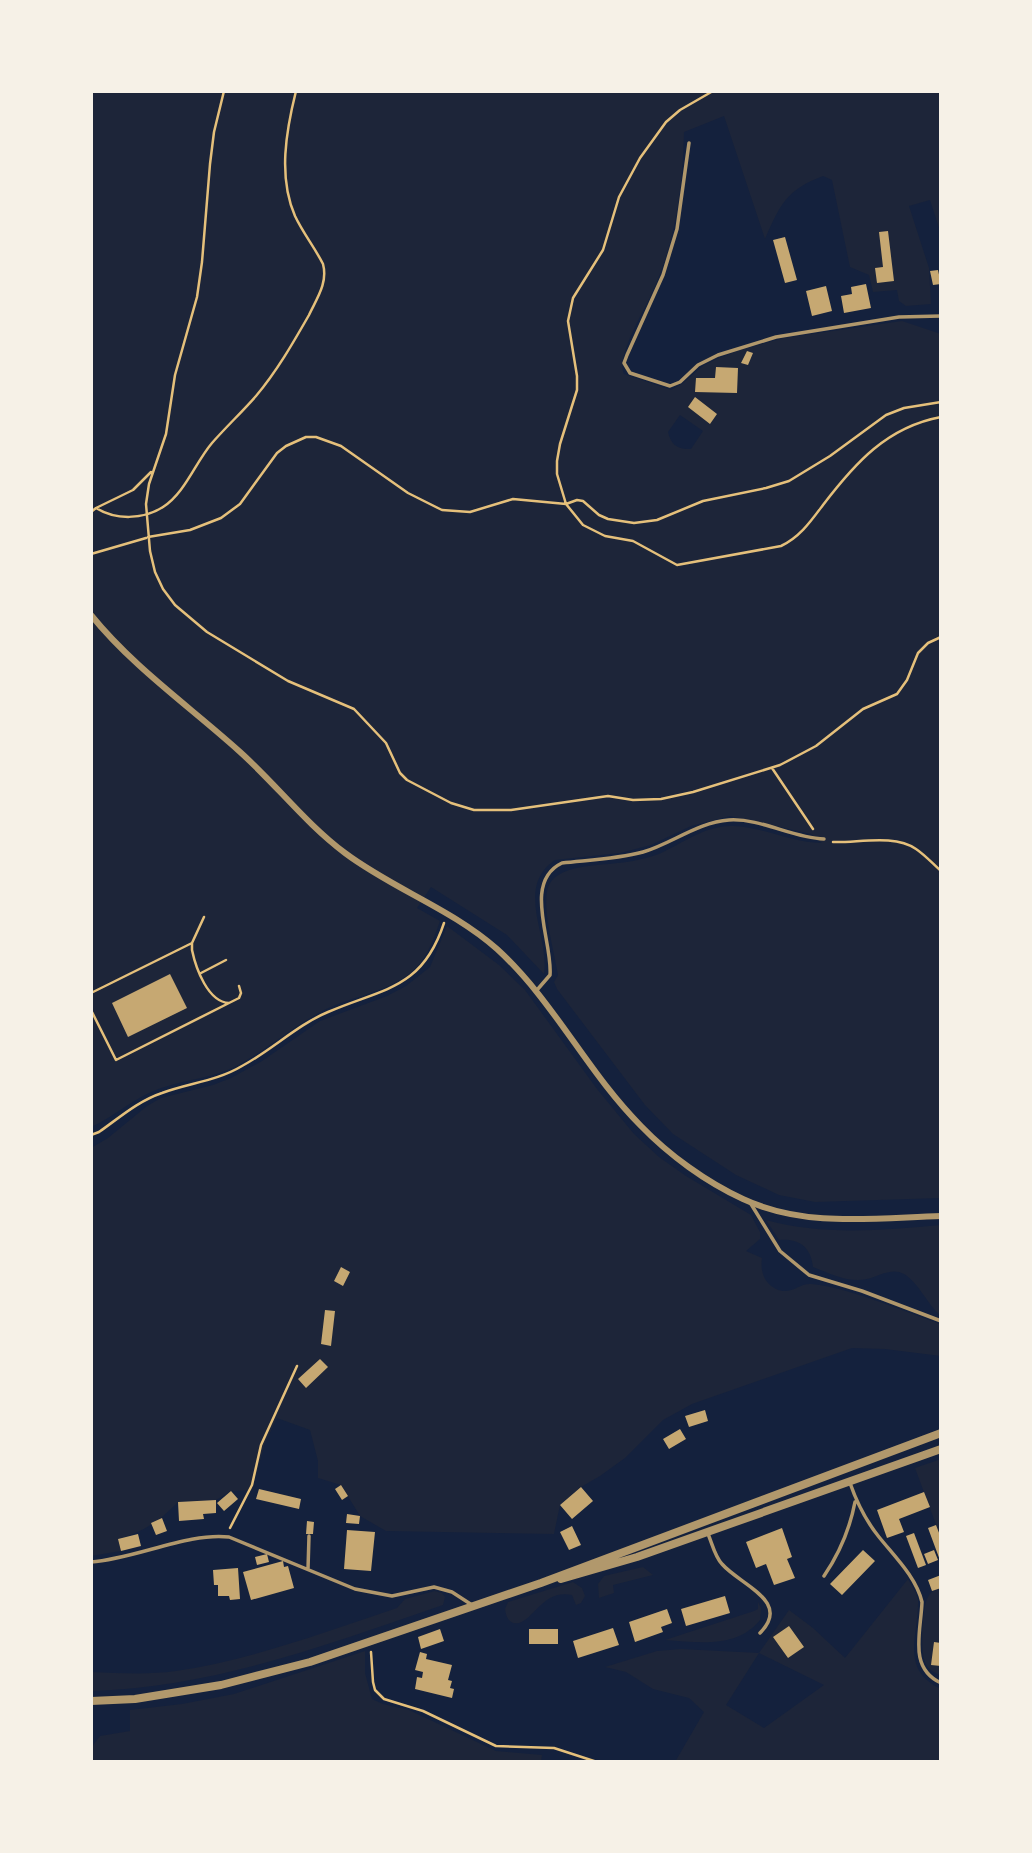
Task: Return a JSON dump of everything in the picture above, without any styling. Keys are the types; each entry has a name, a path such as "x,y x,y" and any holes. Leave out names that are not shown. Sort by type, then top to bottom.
{"street":[{"path":"91,615 112,641 240,752 308,823 380,877 446,914 493,945 537,990 639,1125 701,1174 750,1202 792,1216 827,1220 941,1216"},
{"path":"91,1701 135,1699 221,1685 299,1665 541,1583 941,1433"},
{"path":"541,1583 637,1557 941,1449"}],"lane":[{"path":"689,143 677,229 663,275 626,355 624,363 630,373 670,386 680,382 698,365 718,355 776,337 899,317 941,316"},
{"path":"537,990 550,975 541,902 545,879 562,863 623,857 643,852 684,834 728,820 743,821 811,839 824,839"},
{"path":"750,1202 780,1251 809,1275 941,1321"},
{"path":"849,1481 866,1518 906,1570 920,1594 922,1602 919,1659 929,1677 941,1683"},
{"path":"824,1576 838,1553 856,1500"},
{"path":"708,1532 720,1563 768,1603 771,1616 760,1633"},
{"path":"308,1570 309,1536"},
{"path":"91,1562 122,1558 201,1538 224,1537 355,1589 392,1596 428,1588 442,1588 474,1606"}],"path":[{"path":"224,91 210,164 201,277 175,375 166,434 149,484 146,514 147,538 155,572 163,589 190,619 216,638 288,681 354,709 386,743 400,773 407,780 463,808 474,810 511,810 608,796 633,800 661,799 772,768 816,747 863,709 897,694 907,680 918,653 928,643 941,637"},
{"path":"96,508 112,516 146,514 162,508 180,491 212,443 272,376 321,291 325,272 323,264 294,214 287,188 287,136 296,91"},
{"path":"713,91 680,110 666,122 640,158 620,197 603,250 573,298 568,321 577,390 557,461 560,490 573,516 593,532 633,541 677,565 781,546 790,542 804,529 835,489 879,443 905,427 941,417"},
{"path":"91,554 147,538 190,530 221,518 240,504 277,453 306,437 316,437 341,446 408,493 442,510 470,512 513,499 566,504 578,500 599,515 634,523 657,520 703,501 789,481 830,456 886,415 904,408 941,402"},
{"path":"91,512 133,490 153,469"},
{"path":"772,768 808,824 824,839 833,842 907,844 941,871"},
{"path":"91,1135 160,1093 219,1077 241,1067 328,1012 370,997 411,976 425,964 446,914"},
{"path":"204,916 192,943 194,958 214,999 229,1003"},
{"path":"91,993 192,943"},
{"path":"200,973 226,960"},
{"path":"91,1010 116,1060 239,998 239,986"},
{"path":"224,1537 252,1485 261,1445 297,1366"},
{"path":"371,1642 373,1682 375,1690 384,1699 408,1705 496,1746 554,1748 597,1762"}],"shaded area":[{"path":"91,91 941,91 941,234 930,200 909,206 929,268 931,304 906,306 899,301 897,290 873,292 869,275 850,267 832,180 823,176 792,193 780,208 765,239 724,116 684,132 682,174 672,236 659,276 627,346 623,366 624,374 671,390 704,365 719,358 784,338 902,321 941,334 941,1198 815,1202 779,1195 736,1175 673,1134 645,1105 557,989 554,982 558,975 546,904 549,885 564,872 653,856 713,828 723,826 756,829 822,843 811,834 730,816 691,826 651,845 620,853 555,860 543,871 535,898 545,959 544,974 507,935 431,887 417,908 440,921 424,957 408,975 388,986 324,1010 238,1065 217,1074 156,1090 91,1127","holes":["680,415 703,431 691,449 676,446 668,432"]},
{"path":"447,926 499,965 525,990 597,1089 634,1134 659,1157 686,1176 751,1215 760,1232 760,1239 746,1251 762,1258 764,1276 768,1283 781,1291 807,1284 825,1286 857,1294 935,1322 941,1325 941,1356 852,1348 692,1404 663,1420 625,1458 581,1487 560,1505 554,1534 386,1531 360,1516 341,1485 318,1478 318,1461 310,1430 277,1418 265,1443 252,1490 231,1491 216,1500 178,1502 151,1525 118,1539 121,1551 91,1556 91,1148 161,1098 231,1078 262,1061 320,1021 387,996 406,986 430,967"},
{"path":"766,1220 831,1230 941,1225 941,1316 904,1274 890,1272 853,1280 813,1267 810,1254 803,1245 779,1240"},
{"path":"941,1459 941,1538 915,1468"},
{"path":"643,1567 653,1575 613,1585 614,1593 599,1598 598,1584 604,1576"},
{"path":"908,1579 918,1600 914,1650 916,1662 928,1681 941,1689 941,1762 675,1762 704,1712 689,1698 653,1689 626,1672 605,1667 657,1651 681,1649 759,1653 789,1610 845,1658","holes":["759,1653 824,1685 764,1728 726,1705"]},
{"path":"573,1582 582,1588 585,1596 581,1603 576,1605 572,1595 562,1594 547,1600 519,1623 510,1622 507,1617 505,1609 508,1602"},
{"path":"941,1588 941,1676 926,1665 922,1639 926,1602 931,1593"},
{"path":"435,1591 445,1597 443,1605 270,1662 183,1682 91,1691 91,1672 165,1672 232,1660 397,1608 405,1599"},
{"path":"758,1602 761,1608 760,1620 740,1636 716,1642 665,1640 754,1611 758,1609"},
{"path":"365,1651 365,1673 372,1699 409,1710 496,1751 542,1755 541,1762 91,1762 91,1748 100,1736 130,1731 130,1710 234,1694"}],"building":[{"path":"888,231 894,281 877,283 875,268 883,267 879,232"},
{"path":"785,237 797,280 785,283 773,240"},
{"path":"938,270 941,284 933,285 930,271"},
{"path":"866,284 871,308 844,313 841,296 852,294 851,287"},
{"path":"826,286 832,311 812,316 806,291"},
{"path":"747,351 753,353 748,365 741,363"},
{"path":"716,367 738,368 737,393 695,392 696,378 715,378"},
{"path":"695,397 717,414 710,424 688,407"},
{"path":"170,974 187,1008 128,1037 112,1003"},
{"path":"341,1267 350,1272 343,1286 334,1281"},
{"path":"325,1310 335,1311 331,1346 321,1344"},
{"path":"320,1359 328,1367 306,1388 298,1379"},
{"path":"705,1410 708,1421 689,1427 685,1416"},
{"path":"680,1429 686,1439 669,1449 663,1439"},
{"path":"341,1485 348,1496 342,1500 335,1489"},
{"path":"581,1487 593,1501 572,1519 560,1505"},
{"path":"259,1489 301,1499 299,1509 256,1499"},
{"path":"231,1491 238,1499 224,1511 217,1503"},
{"path":"924,1492 930,1507 899,1519 904,1532 887,1538 877,1510"},
{"path":"216,1500 216,1513 203,1514 204,1519 179,1521 178,1502"},
{"path":"347,1514 360,1516 359,1524 346,1523"},
{"path":"162,1518 167,1531 156,1535 151,1523"},
{"path":"307,1521 314,1522 313,1534 306,1534"},
{"path":"936,1525 941,1538 941,1563 928,1528"},
{"path":"572,1526 581,1545 569,1550 560,1532"},
{"path":"782,1528 792,1557 787,1559 795,1578 774,1585 766,1564 756,1568 746,1542"},
{"path":"347,1530 375,1532 371,1571 344,1569"},
{"path":"914,1533 926,1565 918,1568 906,1536"},
{"path":"138,1534 141,1546 121,1551 118,1539"},
{"path":"863,1550 875,1561 842,1595 830,1584"},
{"path":"934,1550 938,1560 928,1564 924,1554"},
{"path":"267,1554 269,1562 257,1565 255,1557"},
{"path":"283,1561 284,1567 288,1566 294,1588 251,1600 243,1572"},
{"path":"238,1568 240,1599 230,1600 229,1596 218,1596 213,1570"},
{"path":"941,1575 941,1588 932,1591 928,1580"},
{"path":"725,1596 730,1613 686,1626 681,1609"},
{"path":"667,1609 672,1623 661,1627 663,1632 635,1642 629,1622"},
{"path":"789,1626 804,1647 788,1658 773,1637"},
{"path":"613,1628 619,1645 578,1658 573,1641"},
{"path":"440,1629 444,1641 421,1649 418,1637"},
{"path":"529,1629 558,1629 558,1644 529,1644"},
{"path":"934,1642 941,1643 941,1666 931,1665"},
{"path":"420,1652 427,1654 426,1659 452,1665 448,1680 452,1681 450,1688 454,1689 452,1698 415,1689 417,1677 422,1678 423,1672 415,1670"}]}
